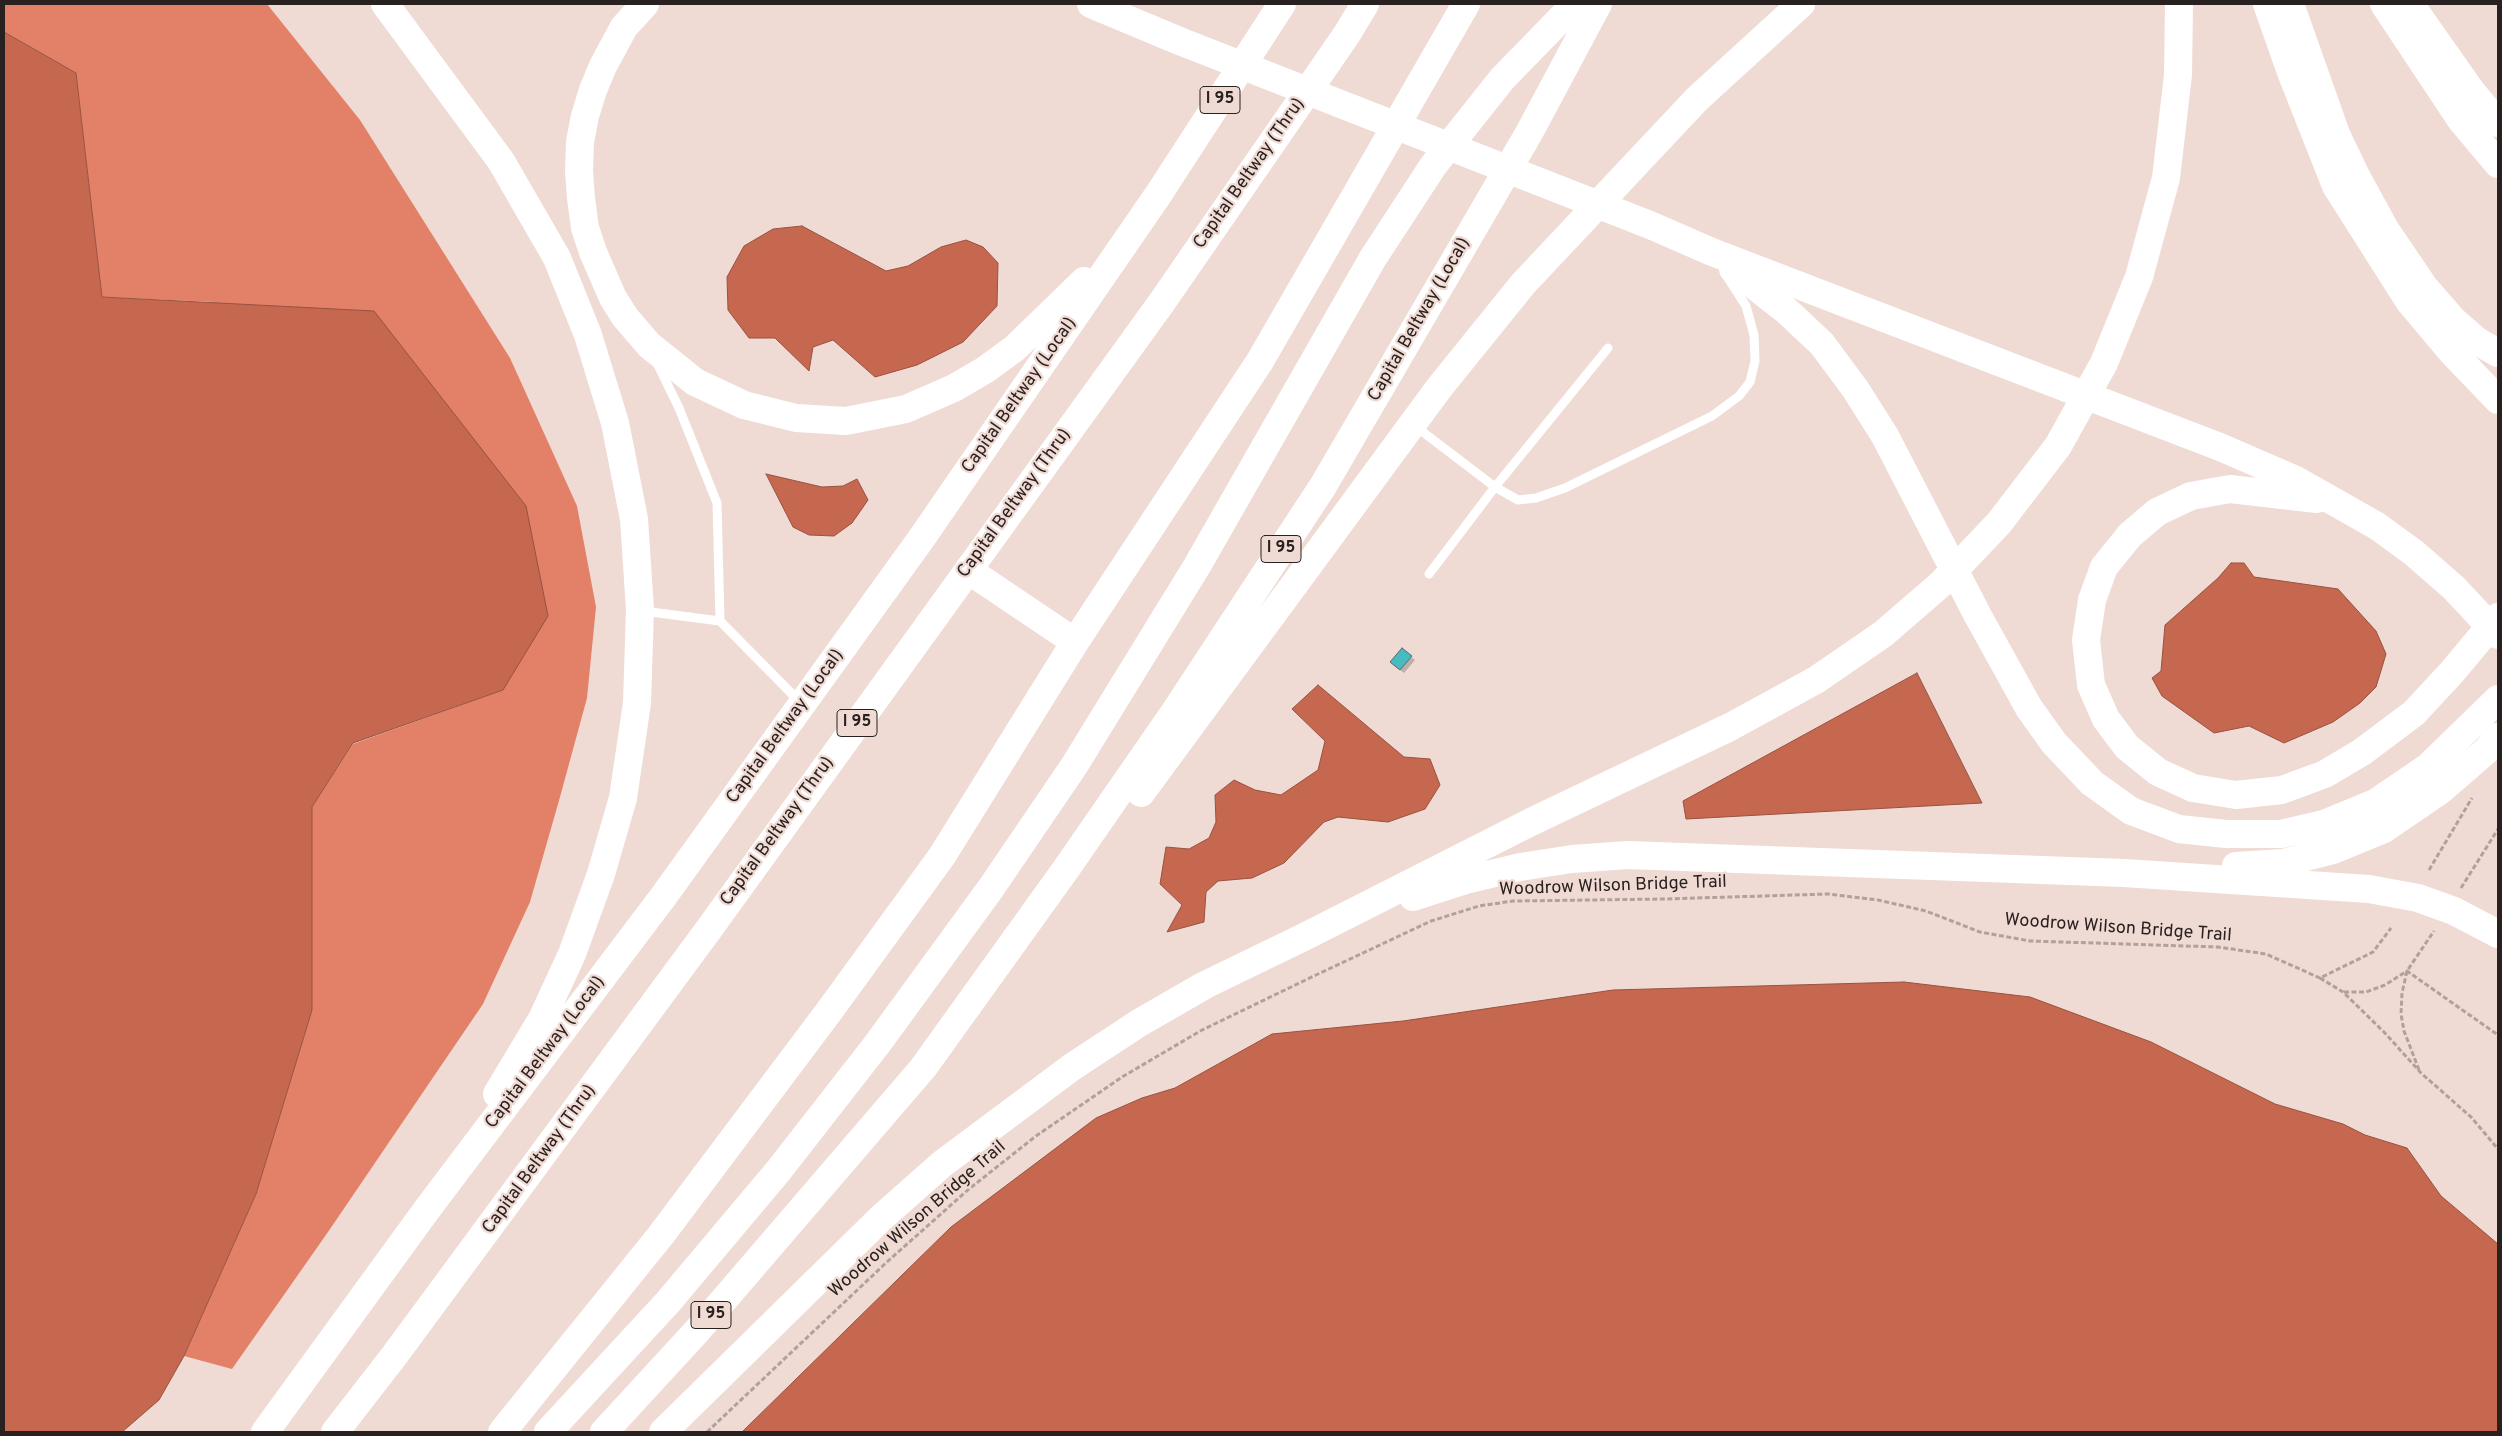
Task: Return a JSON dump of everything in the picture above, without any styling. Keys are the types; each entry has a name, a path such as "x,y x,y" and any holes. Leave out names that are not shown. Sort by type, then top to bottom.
{"highway":[{"path":"385,4 501,161 557,258 588,335 616,423 634,519 640,610 637,703 623,798 601,874 572,954 542,1019 428,1208"},
{"path":"645,4 624,27 602,66 592,90 585,116 579,171 586,228 603,279 625,317 648,344 695,382 744,405 796,418 846,421 906,409 954,388 1015,348 1084,281 1158,195"},
{"path":"1091,4 1182,42 1650,225 1712,252 2220,447 2294,479 2340,503 2377,526 2454,588 2498,635"},
{"name":"Capital Beltway (Local)","path":"265,1432 428,1208 663,897 803,705 921,539 1158,195 1282,4"},
{"name":"Capital Beltway (Thru)","path":"335,1432 547,1150 1162,302 1347,34 1365,4"},
{"path":"502,1432 661,1235 942,856 1076,642 1260,361 1466,4"},
{"path":"548,1432 668,1302 779,1170 878,1043 991,888 1074,766 1197,566 1373,258 1427,174 1502,79 1575,4"},
{"name":"Capital Beltway (Local)","path":"604,1432 697,1331 923,1068 1066,869 1176,710 1323,486 1529,133 1598,4"},
{"path":"923,1068 1089,861 1197,719 1412,424 1523,284 1697,99 1801,4"},
{"path":"663,1432 881,1218 942,1164 1072,1067 1139,1023 1205,985 1304,938 1531,822 1730,727 1816,680 1883,634 1942,584 1999,523 2058,446 2104,363 2139,277 2166,178 2178,75 2178,4"},
{"path":"2267,4 2291,72 2336,186 2409,301 2451,351 2498,400"},
{"path":"2290,4 2336,134 2385,229 2425,288 2452,320 2477,341 2498,353"},
{"path":"2384,4 2461,120 2498,164"},
{"path":"2410,4 2472,92 2498,123"},
{"path":"1712,252 1788,312 1822,344 1856,390 1885,436 1978,616 2029,708 2060,750 2092,783 2130,811 2179,829 2226,834 2281,834 2324,824 2375,803 2428,767 2498,699"},
{"path":"2340,503 2284,494 2230,489 2191,496 2157,512 2130,535 2104,567 2092,600 2086,640 2091,685 2106,719 2127,747 2158,772 2192,788 2236,795 2282,790 2325,774 2362,752 2414,713 2452,672 2498,617"},
{"path":"968,570 1076,642"},
{"path":"2124,873 2283,863 2333,850 2384,828 2442,790 2487,750 2498,737"},
{"path":"1304,938 1466,880 1520,867 1572,860 1628,856 2124,873 2369,889 2418,898 2454,911 2498,934"}],"lane":[{"path":"1412,424 1495,487 1518,500 1536,498 1565,488 1712,416 1739,396 1750,382 1755,361 1754,335 1746,306 1712,252"},
{"path":"648,344 679,408 717,503 720,620"},
{"path":"1429,574 1495,487 1608,348"},
{"path":"640,610 720,620 803,705"}],"path":[{"path":"2429,870 2475,795"},
{"path":"2458,893 2498,829"},
{"name":"Woodrow Wilson Bridge Trail","path":"707,1432 888,1261 969,1189 1036,1136 1122,1077 1202,1030 1316,974 1431,921 1479,906 1513,901 1828,894 1878,900 1926,911 1980,932 2030,941 2218,947 2266,954 2320,978 2343,992 2384,1032 2420,1073 2471,1117 2498,1149"},
{"path":"2320,978 2373,952 2391,928"},
{"path":"2420,1073 2410,1051 2401,1014 2402,993 2407,971 2435,929"},
{"path":"2343,992 2366,992 2385,985 2407,971"},
{"path":"2407,971 2498,1035"}],"shaded area":[{"path":"4,4 267,4 360,120 510,358 577,506 596,607 587,698 560,797 530,902 483,1004 232,1369 184,1356 256,1194 312,1010 312,807 353,744 503,690 213,302 102,297 76,73 4,32"},
{"path":"4,32 76,73 102,297 374,311 526,506 548,616 503,690 353,743 312,807 312,1010 256,1194 184,1356 159,1400 122,1432 4,1432"},
{"path":"802,226 886,271 908,266 941,247 966,240 983,247 998,263 997,306 963,342 917,365 875,377 833,340 813,347 809,371 775,338 749,338 728,310 727,277 744,246 773,229"},
{"path":"766,474 822,487 843,486 857,479 868,500 852,523 834,536 809,535 793,527"},
{"path":"2231,563 2244,563 2254,577 2338,589 2376,631 2386,654 2376,687 2360,703 2333,722 2284,743 2249,726 2214,733 2162,696 2152,678 2161,671 2165,625 2218,578"},
{"path":"1917,673 1982,803 1686,819 1683,801"},
{"path":"1318,685 1404,757 1430,759 1440,785 1425,809 1388,822 1338,817 1324,822 1284,863 1252,878 1218,881 1206,892 1204,922 1167,932 1182,905 1160,884 1166,847 1189,849 1209,838 1216,822 1215,795 1234,780 1255,790 1281,795 1318,770 1325,741 1292,709"},
{"path":"1904,982 2030,997 2151,1042 2275,1104 2343,1124 2365,1135 2407,1148 2441,1196 2498,1244 2498,1432 742,1432 951,1227 1096,1118 1142,1098 1175,1088 1272,1034 1403,1021 1613,990"}],"building":[{"path":"1402,648 1412,656 1400,670 1390,662"}]}
